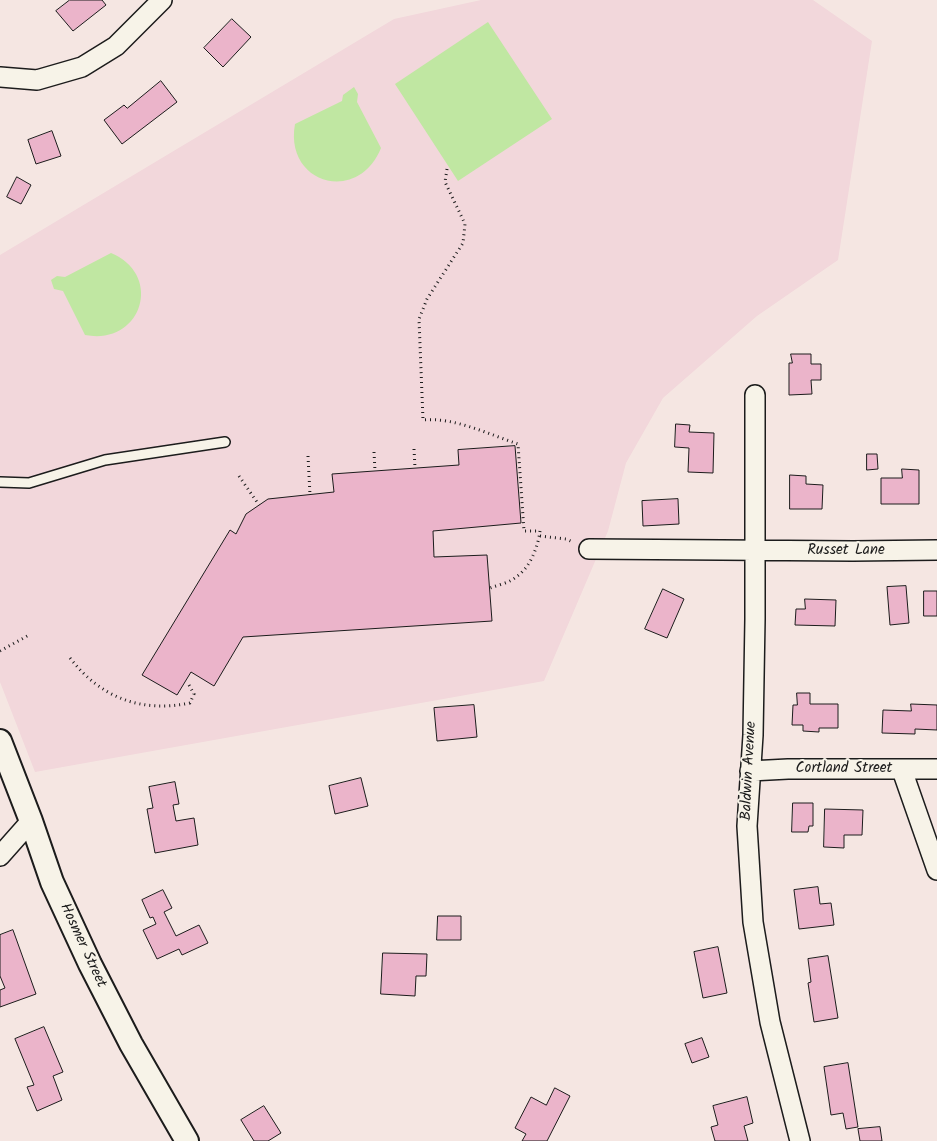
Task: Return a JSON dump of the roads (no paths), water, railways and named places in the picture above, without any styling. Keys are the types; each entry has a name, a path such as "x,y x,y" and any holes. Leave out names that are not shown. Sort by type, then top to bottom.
{"street":[{"path":"0,78 37,80 82,67 116,46 162,0"},
{"name":"Baldwin Avenue","path":"755,395 755,628 747,826 753,922 770,1022 800,1141"},
{"name":"Russet Lane","path":"589,549 853,552 937,550"},
{"name":"Hosmer Street","path":"0,741 52,882 90,964 131,1044 187,1141"},
{"name":"Cortland Street","path":"750,771 788,769 937,769"},
{"path":"902,770 937,870"},
{"path":"0,856 31,821"}],"lane":[{"path":"0,482 29,482 104,460 225,442"}]}
